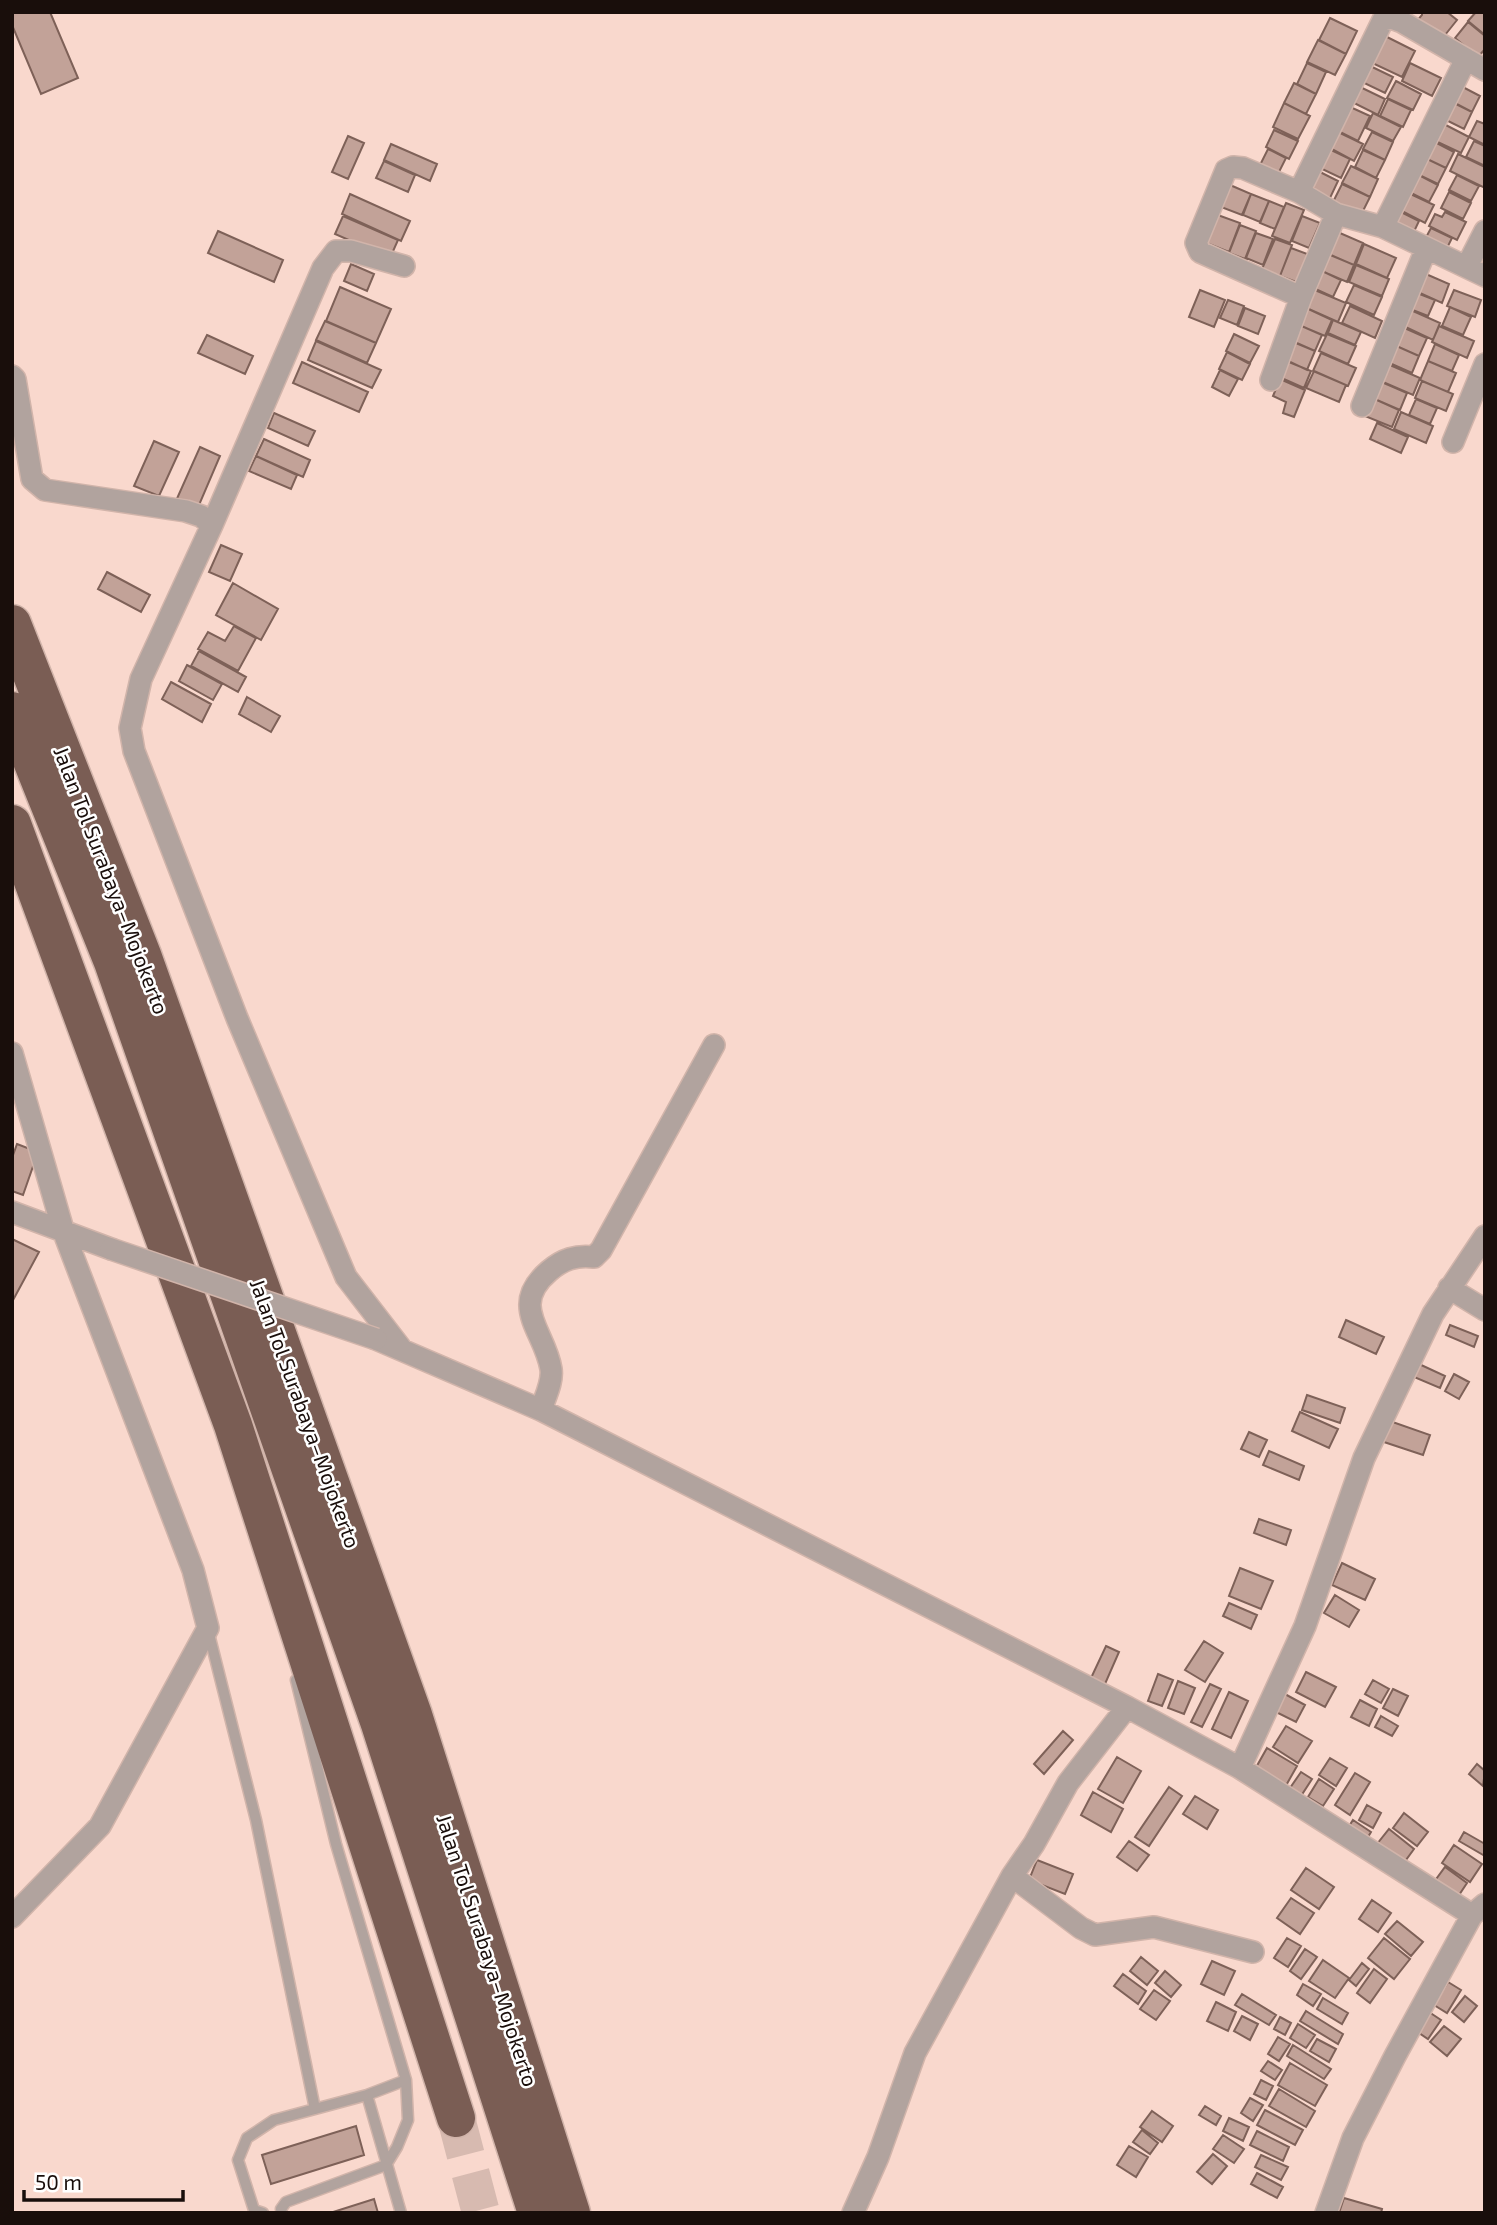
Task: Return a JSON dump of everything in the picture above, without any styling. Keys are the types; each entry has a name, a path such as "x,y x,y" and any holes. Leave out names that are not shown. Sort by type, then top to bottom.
{"highway":[{"name":"Jalan Tol Surabaya–Mojokerto","path":"12,624 142,955 414,1715 571,2213"},
{"name":"Jalan Tol Surabaya–Mojokerto","path":"12,711 113,962 380,1724 537,2213"},
{"path":"12,824 233,1425 456,2118"}],"street":[{"path":"1299,191 1383,20 1405,17 1475,65 1382,227"},
{"path":"1301,297 1200,252 1196,243 1226,170 1233,167 1243,168 1299,191 1336,214 1382,227 1476,271 1485,231"},
{"path":"1271,380 1301,297 1336,214"},
{"path":"1362,406 1426,249"},
{"path":"401,1349 346,1277 237,1017 134,751 130,728 141,679 212,525 323,268 336,251 351,251 404,266"},
{"path":"1452,442 1485,364"},
{"path":"12,376 15,379 32,479 37,485 45,490 186,511 201,516 212,525"},
{"path":"541,1410 552,1379 551,1365 533,1323 529,1304 536,1286 564,1259 594,1257 601,1250 714,1045"},
{"path":"12,1053 64,1233 193,1570 208,1628 100,1826 12,1917"},
{"path":"12,1212 64,1233 376,1339 541,1410 1127,1707 1240,1768 1478,1909 1395,2056 1353,2138 1326,2213"},
{"path":"1240,1768 1305,1626 1364,1458 1433,1314 1485,1237"},
{"path":"1449,1288 1485,1310"},
{"path":"853,2213 878,2157 915,2053 1012,1876 1034,1844 1068,1783 1127,1707"},
{"path":"1012,1876 1081,1928 1095,1935 1154,1927 1253,1952"}],"lane":[{"path":"233,1425 273,1587"},
{"path":"208,1628 256,1821 315,2109"},
{"path":"282,2213 281,2209 286,2202 386,2165 408,2120 406,2080 336,1844 293,1668"},
{"path":"263,2213 254,2210 238,2160 247,2138 274,2120 366,2095 406,2080"},
{"path":"366,2095 401,2213"}],"building":[{"path":"12,12 50,12 78,78 41,94 12,25"},
{"path":"1422,12 1447,12 1457,20 1441,40 1416,22"},
{"path":"1476,12 1485,12 1485,35 1468,21"},
{"path":"1330,18 1357,31 1346,54 1319,40"},
{"path":"1468,22 1485,36 1485,49 1478,57 1455,38"},
{"path":"1381,34 1415,51 1402,77 1368,61"},
{"path":"1318,40 1346,54 1335,75 1307,62"},
{"path":"1307,63 1326,72 1316,94 1297,84"},
{"path":"1410,63 1441,78 1432,96 1402,81"},
{"path":"1366,64 1393,77 1385,93 1358,80"},
{"path":"1396,81 1421,94 1413,110 1387,98"},
{"path":"1294,83 1316,94 1306,114 1284,103"},
{"path":"1457,84 1480,96 1472,112 1449,100"},
{"path":"1356,85 1385,99 1378,115 1348,100"},
{"path":"1388,99 1411,110 1403,127 1380,116"},
{"path":"1450,101 1472,112 1464,129 1442,118"},
{"path":"1284,103 1310,116 1298,139 1273,127"},
{"path":"1348,106 1370,116 1358,141 1336,130"},
{"path":"1373,113 1401,127 1393,141 1366,128"},
{"path":"1438,121 1469,137 1461,153 1429,138"},
{"path":"1477,121 1485,124 1485,145 1469,137"},
{"path":"1274,130 1298,141 1289,159 1266,147"},
{"path":"1336,131 1363,144 1354,161 1328,147"},
{"path":"1372,132 1393,142 1385,160 1363,149"},
{"path":"348,136 364,143 348,179 332,172"},
{"path":"1431,140 1454,152 1446,168 1423,157"},
{"path":"1474,141 1485,146 1485,166 1466,157"},
{"path":"391,144 437,164 430,181 384,160"},
{"path":"1327,148 1350,159 1341,178 1318,167"},
{"path":"1268,149 1286,158 1275,180 1257,171"},
{"path":"1363,150 1385,160 1376,178 1355,167"},
{"path":"1458,154 1485,167 1485,188 1450,171"},
{"path":"1423,157 1446,168 1438,184 1415,173"},
{"path":"384,161 415,175 408,192 376,178"},
{"path":"1351,166 1378,179 1370,197 1342,183"},
{"path":"1316,170 1338,181 1330,198 1308,187"},
{"path":"1415,173 1438,185 1429,202 1407,191"},
{"path":"1457,175 1479,186 1471,201 1449,190"},
{"path":"1342,184 1370,197 1361,215 1333,202"},
{"path":"1230,185 1251,194 1242,215 1221,207"},
{"path":"1402,190 1434,205 1425,223 1394,207"},
{"path":"1449,192 1471,203 1463,219 1441,208"},
{"path":"350,194 410,221 401,241 342,214"},
{"path":"1251,194 1269,201 1260,222 1243,215"},
{"path":"1269,201 1284,207 1275,229 1260,223"},
{"path":"1286,203 1304,210 1290,243 1272,236"},
{"path":"1397,210 1419,221 1411,238 1388,227"},
{"path":"1445,212 1466,222 1457,240 1429,226 1435,214 1442,217"},
{"path":"1215,214 1240,223 1229,252 1204,242"},
{"path":"343,216 398,240 390,258 335,234"},
{"path":"1302,216 1320,223 1309,248 1292,241"},
{"path":"1240,225 1256,231 1245,259 1229,253"},
{"path":"1431,228 1452,238 1444,254 1423,243"},
{"path":"1333,230 1363,243 1354,265 1323,252"},
{"path":"218,231 283,260 274,282 208,253"},
{"path":"1256,233 1273,239 1263,265 1246,258"},
{"path":"1275,239 1292,245 1280,276 1262,269"},
{"path":"1364,244 1396,258 1387,278 1356,264"},
{"path":"1291,248 1310,255 1299,283 1280,276"},
{"path":"1324,252 1354,265 1347,282 1317,269"},
{"path":"351,264 374,274 367,291 344,281"},
{"path":"1356,265 1389,279 1382,296 1349,282"},
{"path":"1318,269 1341,280 1333,297 1311,287"},
{"path":"1419,271 1449,284 1442,303 1411,289"},
{"path":"1354,285 1382,297 1374,315 1346,302"},
{"path":"340,287 391,309 376,343 326,321"},
{"path":"1310,288 1346,303 1338,322 1302,306"},
{"path":"1200,290 1225,300 1214,327 1189,317"},
{"path":"1454,290 1481,300 1475,317 1447,306"},
{"path":"1412,291 1435,300 1428,316 1405,307"},
{"path":"1228,300 1244,306 1237,325 1220,318"},
{"path":"1302,306 1332,320 1325,336 1294,323"},
{"path":"1350,306 1382,321 1375,338 1342,323"},
{"path":"1404,307 1440,323 1433,340 1397,323"},
{"path":"1450,307 1471,317 1463,335 1442,326"},
{"path":"1245,308 1265,316 1258,334 1238,326"},
{"path":"1333,320 1361,332 1355,345 1328,333"},
{"path":"325,321 376,343 367,363 316,340"},
{"path":"1297,324 1322,335 1315,351 1290,340"},
{"path":"1400,326 1427,338 1419,356 1392,344"},
{"path":"1439,326 1474,341 1467,358 1432,342"},
{"path":"1234,334 1259,346 1250,363 1226,351"},
{"path":"1327,334 1356,346 1348,364 1319,351"},
{"path":"207,335 253,356 245,374 198,353"},
{"path":"316,341 381,370 372,388 308,360"},
{"path":"1291,341 1315,351 1307,370 1284,359"},
{"path":"1392,344 1419,356 1412,373 1385,361"},
{"path":"1435,344 1459,355 1452,371 1428,361"},
{"path":"1227,352 1250,364 1242,380 1219,369"},
{"path":"1321,353 1356,368 1348,386 1313,371"},
{"path":"1284,360 1311,371 1304,388 1277,376"},
{"path":"1428,361 1456,373 1448,392 1420,380"},
{"path":"302,362 368,392 359,412 293,383"},
{"path":"1383,362 1420,378 1413,395 1376,379"},
{"path":"1220,370 1238,379 1229,396 1212,387"},
{"path":"1314,371 1346,385 1339,402 1306,388"},
{"path":"1280,379 1305,390 1294,417 1283,413 1286,402 1273,396"},
{"path":"1377,380 1407,393 1400,410 1370,397"},
{"path":"1422,381 1453,394 1446,411 1415,398"},
{"path":"1368,396 1399,410 1392,427 1360,414"},
{"path":"1416,399 1437,408 1430,424 1409,415"},
{"path":"1401,412 1433,426 1426,443 1394,429"},
{"path":"274,413 315,431 308,446 268,428"},
{"path":"1377,423 1408,437 1401,453 1370,439"},
{"path":"264,439 310,460 303,477 256,456"},
{"path":"154,441 179,452 159,496 134,486"},
{"path":"200,447 220,456 196,512 175,503"},
{"path":"256,456 297,475 291,489 249,471"},
{"path":"221,545 242,554 230,581 209,572"},
{"path":"107,572 150,595 141,612 98,589"},
{"path":"233,583 278,609 261,640 216,615"},
{"path":"234,626 256,638 238,671 198,649 208,632 225,641"},
{"path":"199,651 246,677 238,692 191,666"},
{"path":"187,665 222,684 213,700 179,681"},
{"path":"171,682 211,704 202,722 162,699"},
{"path":"247,697 280,716 271,732 239,714"},
{"path":"17,1144 38,1152 23,1195 12,1191 12,1158"},
{"path":"12,1239 39,1252 12,1302"},
{"path":"1346,1320 1384,1337 1376,1354 1339,1337"},
{"path":"1450,1325 1478,1336 1474,1347 1446,1335"},
{"path":"1419,1364 1445,1376 1440,1388 1414,1377"},
{"path":"1454,1374 1469,1382 1459,1399 1445,1391"},
{"path":"1307,1395 1345,1408 1340,1423 1302,1410"},
{"path":"1300,1412 1338,1429 1329,1448 1292,1431"},
{"path":"1384,1419 1430,1435 1423,1455 1378,1440"},
{"path":"1249,1432 1267,1440 1259,1457 1241,1449"},
{"path":"1269,1451 1304,1466 1299,1480 1263,1465"},
{"path":"1259,1519 1291,1530 1286,1545 1254,1533"},
{"path":"1342,1563 1375,1579 1365,1600 1332,1585"},
{"path":"1240,1568 1273,1581 1261,1609 1229,1596"},
{"path":"1335,1595 1359,1610 1349,1627 1324,1613"},
{"path":"1229,1603 1257,1615 1251,1629 1223,1616"},
{"path":"1204,1641 1223,1653 1205,1682 1185,1670"},
{"path":"1106,1646 1119,1652 1105,1684 1091,1678"},
{"path":"1306,1672 1336,1687 1325,1707 1296,1692"},
{"path":"1158,1674 1173,1680 1162,1706 1148,1701"},
{"path":"1373,1680 1389,1689 1381,1703 1365,1694"},
{"path":"1178,1681 1195,1688 1184,1714 1168,1708"},
{"path":"1210,1684 1221,1689 1202,1727 1191,1722"},
{"path":"1393,1689 1408,1696 1398,1716 1383,1708"},
{"path":"1229,1692 1248,1701 1231,1738 1212,1729"},
{"path":"1283,1693 1305,1705 1296,1722 1274,1711"},
{"path":"1360,1700 1377,1709 1369,1726 1351,1717"},
{"path":"1381,1716 1398,1726 1392,1736 1375,1727"},
{"path":"1286,1726 1312,1741 1298,1763 1273,1747"},
{"path":"1063,1731 1073,1740 1044,1774 1034,1764"},
{"path":"1267,1748 1297,1766 1284,1789 1254,1771"},
{"path":"1117,1757 1141,1771 1123,1803 1098,1789"},
{"path":"1330,1758 1347,1768 1336,1786 1319,1775"},
{"path":"1477,1764 1485,1771 1483,1786 1469,1774"},
{"path":"1301,1772 1312,1779 1301,1796 1290,1788"},
{"path":"1355,1773 1370,1782 1350,1815 1335,1805"},
{"path":"1319,1779 1334,1789 1323,1806 1308,1797"},
{"path":"1169,1787 1182,1796 1149,1846 1135,1837"},
{"path":"1093,1792 1123,1809 1111,1832 1081,1815"},
{"path":"1195,1796 1218,1810 1207,1829 1183,1814"},
{"path":"1367,1805 1381,1813 1373,1828 1359,1820"},
{"path":"1404,1813 1428,1832 1417,1846 1393,1828"},
{"path":"1353,1820 1371,1832 1365,1842 1346,1831"},
{"path":"1389,1829 1414,1849 1403,1864 1377,1844"},
{"path":"1464,1832 1485,1844 1485,1856 1459,1841"},
{"path":"1129,1841 1149,1855 1137,1871 1117,1857"},
{"path":"1454,1845 1482,1864 1470,1882 1442,1863"},
{"path":"1037,1860 1073,1874 1065,1894 1029,1880"},
{"path":"1445,1867 1467,1883 1457,1898 1434,1882"},
{"path":"1306,1868 1334,1887 1319,1909 1291,1890"},
{"path":"1291,1898 1314,1913 1300,1934 1277,1918"},
{"path":"1372,1900 1391,1913 1378,1932 1359,1919"},
{"path":"1397,1921 1423,1942 1411,1956 1385,1934"},
{"path":"1287,1938 1301,1946 1288,1967 1274,1958"},
{"path":"1384,1938 1410,1959 1394,1979 1368,1958"},
{"path":"1305,1949 1317,1957 1301,1979 1290,1971"},
{"path":"1141,1957 1158,1971 1147,1985 1130,1971"},
{"path":"1323,1960 1349,1978 1335,1998 1309,1981"},
{"path":"1212,1961 1235,1971 1224,1995 1201,1984"},
{"path":"1362,1963 1369,1969 1356,1986 1349,1980"},
{"path":"1374,1969 1387,1979 1370,2003 1357,1993"},
{"path":"1165,1971 1181,1985 1171,1997 1155,1983"},
{"path":"1123,1974 1146,1991 1138,2004 1114,1986"},
{"path":"1448,1982 1461,1990 1447,2013 1434,2005"},
{"path":"1303,1984 1321,1994 1313,2006 1297,1995"},
{"path":"1154,1990 1170,2001 1156,2020 1140,2009"},
{"path":"1242,1994 1276,2015 1269,2025 1235,2005"},
{"path":"1465,1996 1477,2006 1464,2022 1452,2012"},
{"path":"1323,1998 1348,2013 1342,2024 1317,2009"},
{"path":"1216,2002 1236,2012 1228,2031 1207,2021"},
{"path":"1426,2010 1441,2020 1428,2039 1413,2029"},
{"path":"1306,2011 1343,2034 1338,2044 1300,2021"},
{"path":"1242,2016 1258,2024 1250,2040 1234,2031"},
{"path":"1280,2017 1291,2023 1285,2035 1274,2029"},
{"path":"1298,2024 1315,2035 1306,2048 1290,2038"},
{"path":"1444,2026 1461,2039 1447,2056 1430,2042"},
{"path":"1278,2037 1290,2044 1279,2061 1268,2054"},
{"path":"1317,2039 1336,2049 1329,2062 1310,2051"},
{"path":"1293,2045 1331,2069 1324,2079 1287,2056"},
{"path":"1268,2061 1282,2070 1275,2080 1261,2071"},
{"path":"1290,2063 1327,2085 1315,2106 1278,2085"},
{"path":"1261,2080 1273,2086 1266,2100 1254,2094"},
{"path":"1279,2089 1315,2111 1306,2127 1269,2106"},
{"path":"1250,2098 1263,2105 1253,2121 1241,2113"},
{"path":"1205,2106 1221,2116 1216,2125 1199,2115"},
{"path":"1265,2110 1303,2130 1295,2145 1257,2125"},
{"path":"1152,2111 1173,2126 1162,2142 1140,2127"},
{"path":"1229,2118 1249,2127 1243,2141 1223,2131"},
{"path":"356,2126 364,2155 271,2184 262,2155"},
{"path":"1142,2130 1158,2143 1150,2154 1133,2142"},
{"path":"1257,2131 1289,2147 1283,2161 1250,2145"},
{"path":"1223,2135 1244,2149 1234,2163 1213,2149"},
{"path":"1129,2146 1148,2157 1136,2177 1117,2165"},
{"path":"1213,2154 1227,2166 1212,2184 1197,2172"},
{"path":"1261,2155 1288,2167 1281,2180 1255,2167"},
{"path":"1257,2173 1283,2187 1277,2198 1251,2184"},
{"path":"1344,2198 1382,2209 1381,2213 1339,2213"},
{"path":"374,2199 378,2213 330,2213"}],"tunnel":[{"path":"456,2118 481,2213"}]}
